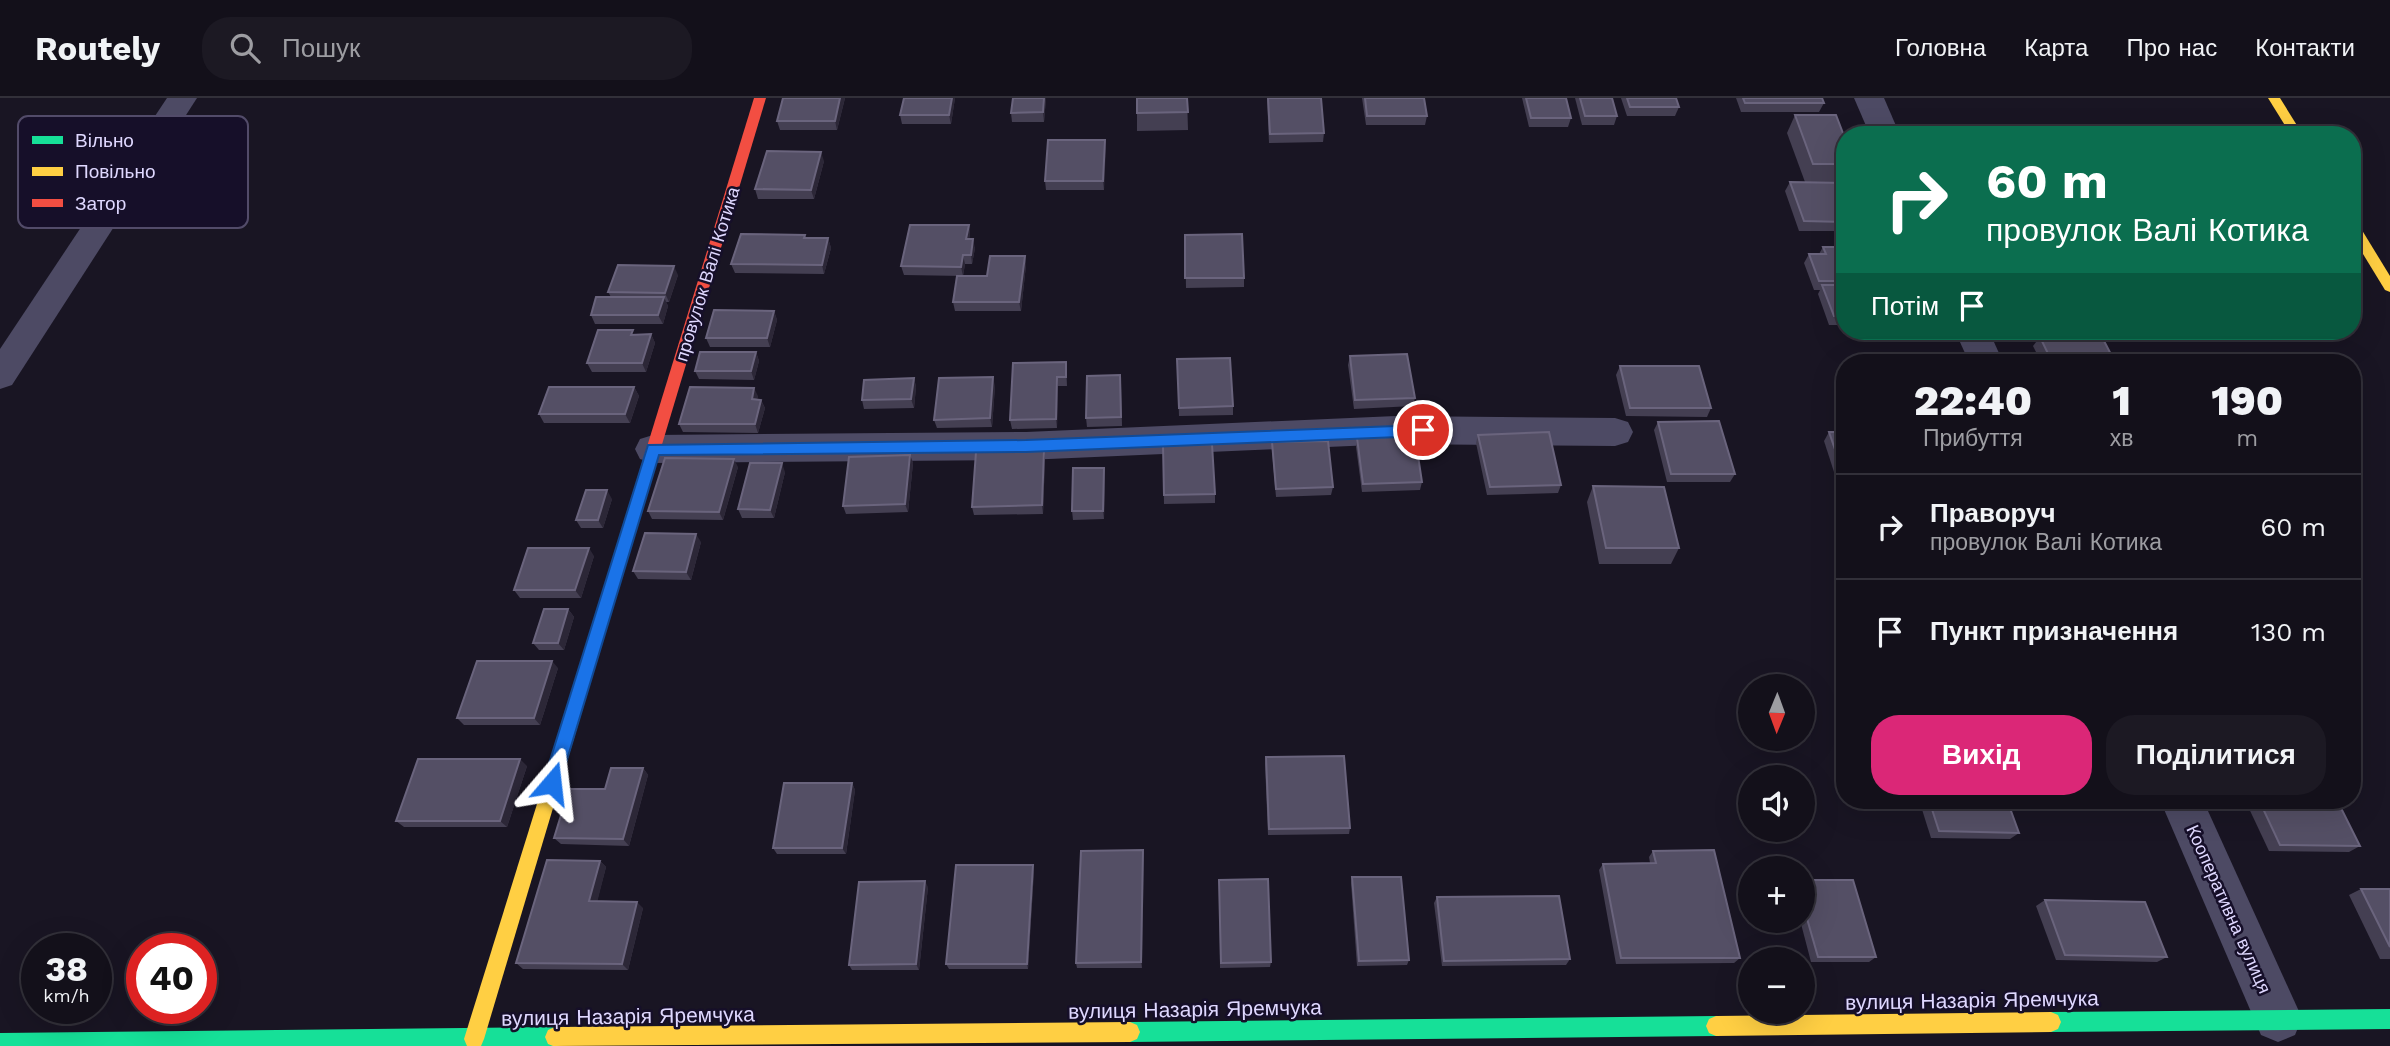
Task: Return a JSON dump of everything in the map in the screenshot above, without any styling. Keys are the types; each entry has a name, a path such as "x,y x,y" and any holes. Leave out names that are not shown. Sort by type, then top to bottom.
{"street":[{"path":"169,116 181,98"},
{"name":"провулок Валі Котика","path":"474,1039 760,98"},
{"path":"1869,98 1881,126"},
{"path":"2274,98 2291,126"},
{"path":"0,376 96,228"},
{"path":"2361,240 2390,287"},
{"path":"653,449 1026,446 1396,430 1615,432"},
{"name":"Кооперативна вулиця","path":"2185,809 2278,1018"},
{"name":"вулиця Назарія Яремчука","path":"0,1043 41,1045 474,1039 1411,1037 2278,1018 2390,1019"}],"building":[{"path":"783,98 840,98 835,121 777,121"},
{"path":"904,98 952,98 949,115 900,115"},
{"path":"1013,98 1044,98 1043,112 1011,113"},
{"path":"1137,98 1187,98 1188,112 1137,113"},
{"path":"1268,98 1321,98 1324,133 1270,134"},
{"path":"1365,98 1424,98 1427,116 1367,116"},
{"path":"1526,98 1566,98 1571,118 1531,118"},
{"path":"1580,98 1612,98 1617,116 1585,116"},
{"path":"1627,98 1676,98 1679,107 1630,107"},
{"path":"1743,98 1822,98 1824,103 1745,103"},
{"path":"1795,115 1836,115 1840,126 1836,126 1836,164 1813,164"},
{"path":"1048,140 1105,140 1103,181 1045,181"},
{"path":"767,151 821,152 811,190 755,189"},
{"path":"1790,182 1836,183 1836,222 1804,221"},
{"path":"910,225 969,225 966,239 973,239 971,255 963,255 961,267 901,266"},
{"path":"741,234 828,238 822,265 731,264"},
{"path":"1242,234 1244,278 1185,278 1185,235"},
{"path":"1823,247 1836,247 1836,281 1819,281 1809,254 1826,254"},
{"path":"990,256 1025,256 1019,302 953,302 957,276 987,276"},
{"path":"618,265 674,266 665,293 608,292"},
{"path":"1822,285 1836,285 1834,316"},
{"path":"596,297 664,297 658,315 591,315"},
{"path":"714,310 774,311 767,338 706,338"},
{"path":"598,330 633,330 631,335 651,334 642,363 587,363"},
{"path":"2041,340 2104,340 2111,354 2048,354"},
{"path":"700,352 756,352 751,371 695,371"},
{"path":"1407,354 1415,398 1355,400 1350,356"},
{"path":"1230,358 1233,406 1179,408 1177,359"},
{"path":"1066,362 1066,377 1057,377 1056,419 1010,420 1013,363"},
{"path":"1620,366 1699,366 1711,408 1630,408"},
{"path":"1120,375 1121,417 1086,418 1087,376"},
{"path":"993,377 990,418 934,420 939,378"},
{"path":"914,378 911,399 862,400 864,380"},
{"path":"549,387 634,387 625,414 539,414"},
{"path":"690,387 754,388 752,399 761,400 755,424 679,424"},
{"path":"1719,421 1735,474 1671,474 1658,422"},
{"path":"1549,432 1561,485 1490,487 1478,435"},
{"path":"1829,432 1836,432 1836,452"},
{"path":"1415,436 1422,482 1363,484 1357,438"},
{"path":"1328,441 1333,487 1276,489 1272,442"},
{"path":"1212,444 1215,494 1164,495 1163,445"},
{"path":"1044,450 1042,505 972,507 976,452"},
{"path":"910,455 905,504 843,506 849,457"},
{"path":"665,458 734,459 719,512 648,511"},
{"path":"750,463 782,463 770,510 738,509"},
{"path":"1073,468 1104,468 1103,511 1072,511"},
{"path":"1593,486 1664,487 1679,548 1606,548"},
{"path":"586,490 607,490 598,520 576,520"},
{"path":"645,533 696,534 686,572 633,571"},
{"path":"528,548 589,548 575,590 514,590"},
{"path":"544,609 568,609 558,643 533,643"},
{"path":"477,661 552,661 534,718 457,718"},
{"path":"1344,756 1350,828 1269,829 1266,757"},
{"path":"418,759 520,759 500,821 396,821"},
{"path":"611,768 643,768 623,839 554,838 569,789 605,789"},
{"path":"784,783 852,783 842,848 773,848"},
{"path":"1932,809 2010,809 2019,833 1939,831"},
{"path":"2263,809 2342,809 2360,846 2280,845"},
{"path":"1143,850 1141,962 1076,963 1081,851"},
{"path":"1714,850 1738,958 1621,958 1603,864 1656,863 1653,851"},
{"path":"547,860 600,861 589,901 637,902 622,964 516,963"},
{"path":"956,865 1033,865 1027,964 946,964"},
{"path":"1352,877 1401,877 1409,960 1359,961"},
{"path":"1268,879 1271,962 1221,963 1219,880"},
{"path":"1815,880 1853,880 1876,957 1818,957 1811,933 1815,933"},
{"path":"925,881 916,964 849,965 859,882"},
{"path":"2361,889 2390,889 2390,947"},
{"path":"1559,896 1570,959 1444,961 1437,897"},
{"path":"2045,900 2145,902 2167,957 2065,955"}],"traffic: fast":[{"path":"2051,1022 2390,1019"},
{"path":"1130,1032 1716,1026"},
{"path":"0,1043 555,1037"}],"traffic: slow":[{"path":"2274,98 2291,126"},
{"path":"2361,240 2390,287"},
{"path":"474,1039 577,701"},
{"path":"1716,1026 2051,1022"},
{"path":"555,1037 1130,1032"}],"traffic: jam":[{"path":"577,701 760,98"}],"route":[{"path":"552,783 653,449 1026,446 1423,430"}]}
